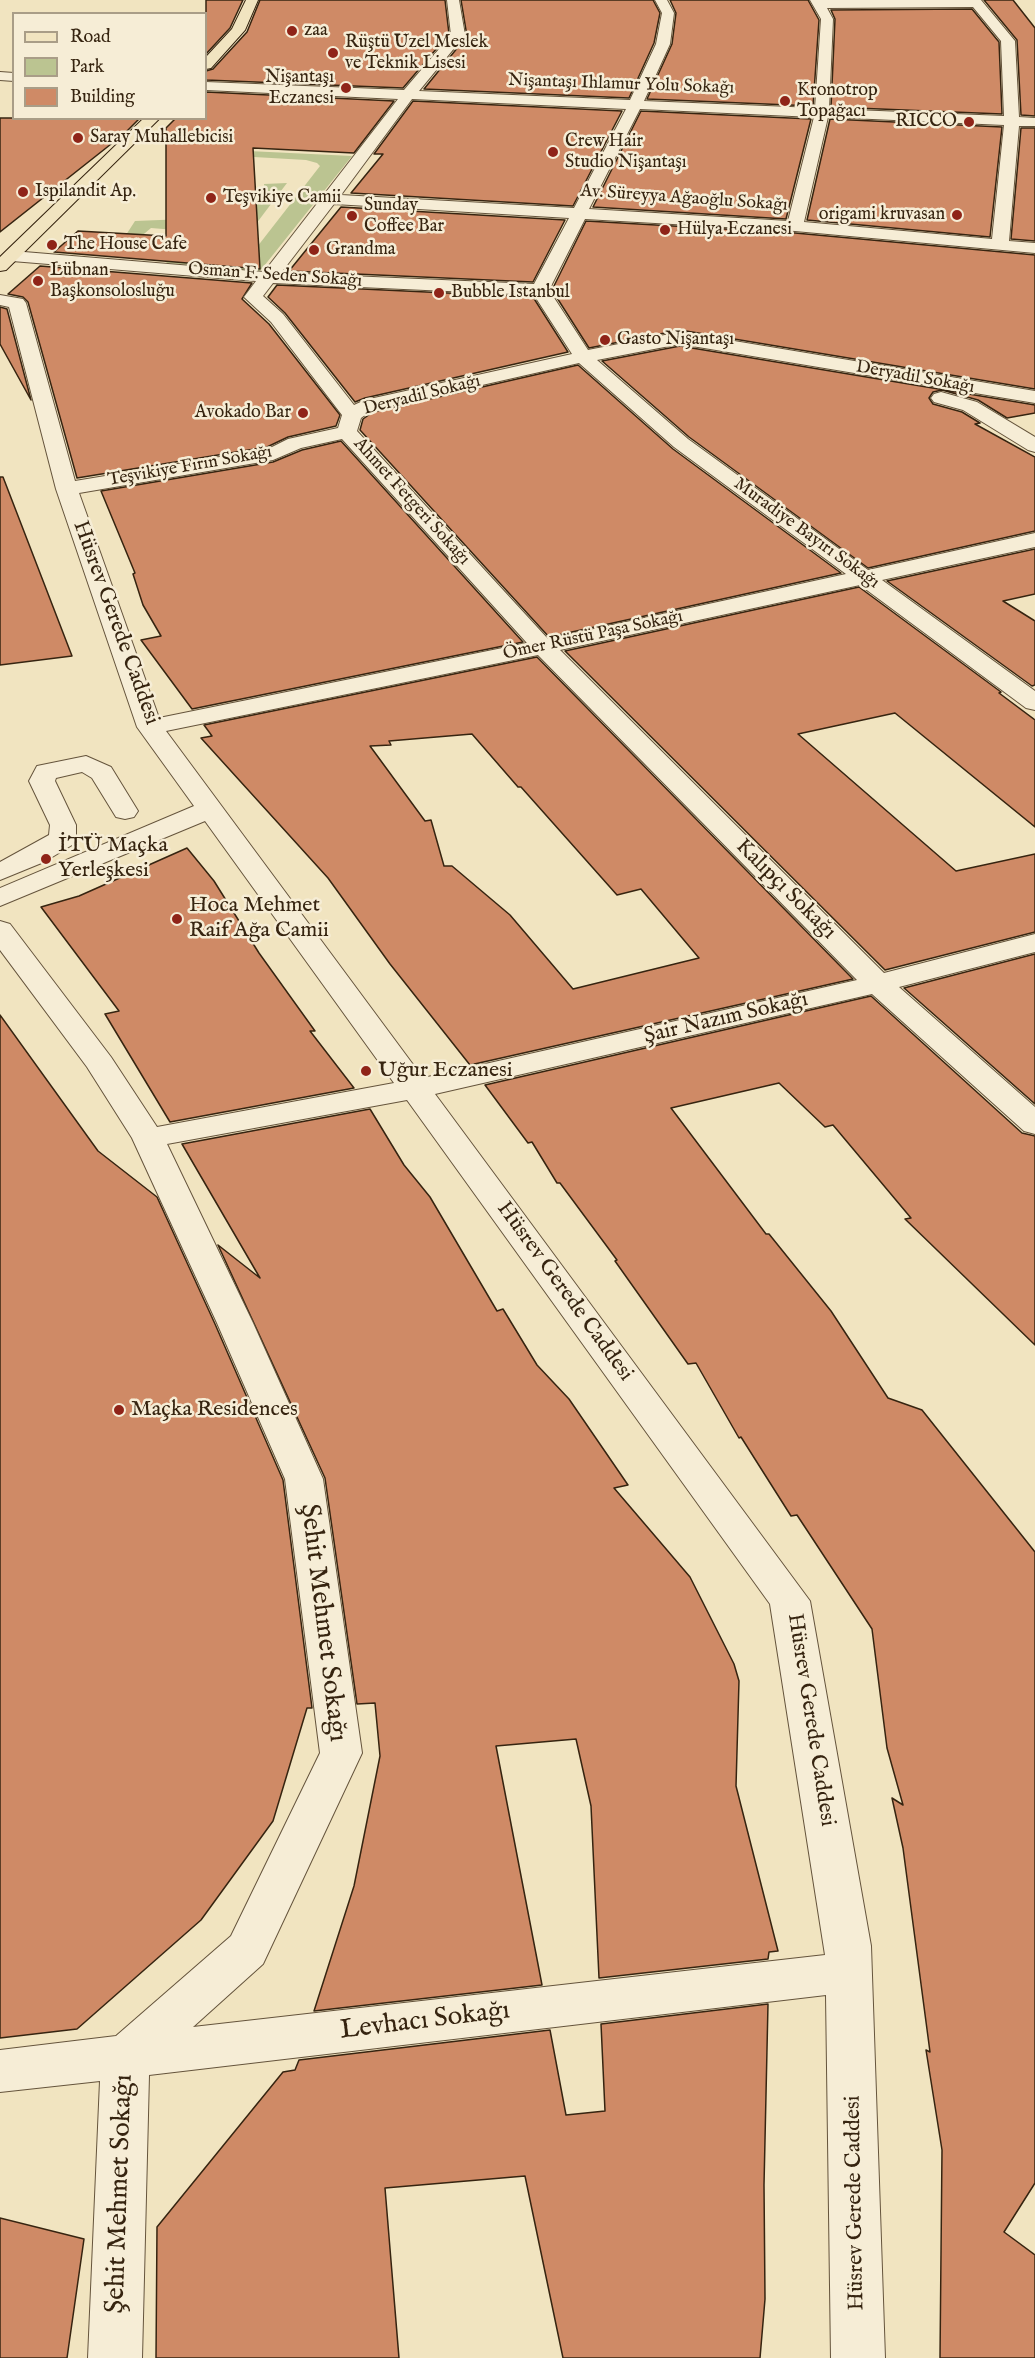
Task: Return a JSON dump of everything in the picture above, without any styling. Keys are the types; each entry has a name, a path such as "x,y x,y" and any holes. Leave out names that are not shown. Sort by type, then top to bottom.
{"main road":[{"path":"207,64 238,30 252,0"},
{"path":"8,253 151,120"}],"street":[{"name":"Ahmet Fetgeri Sokağı","path":"453,0 458,35 407,96 330,199 266,277 253,297 277,318 350,423 543,648"},
{"path":"540,290 582,212 663,44 668,14 661,0"},
{"path":"817,2 975,2 1008,41 1012,121 1000,243"},
{"path":"795,226 822,112 827,19 817,2"},
{"name":"Nişantaşı Ihlamur Yolu Sokağı","path":"207,86 1035,122"},
{"name":"Av. Süreyya Ağaoğlu Sokağı","path":"330,199 795,226 1035,248"},
{"name":"Osman F. Seden Sokağı","path":"8,253 266,277 540,290"},
{"name":"Hüsrev Gerede Caddesi","path":"17,287 67,489 150,726 790,1601 848,1946 858,2358"},
{"name":"Muradiye Bayırı Sokağı","path":"540,290 588,363 681,443 1035,703"},
{"name":"Deryadil Sokağı","path":"350,423 382,417 588,363 683,348 727,352 1035,397"},
{"name":"Deryadil Sokağı","path":"727,352 933,396 991,391"},
{"path":"933,396 970,406 1035,446"},
{"name":"Teşvikiye Fırın Sokağı","path":"67,489 273,454 295,443 350,423"},
{"name":"Ömer Rüstü Paşa Sokağı","path":"150,726 543,648 1035,540"},
{"name":"Kalıpçı Sokağı","path":"543,648 878,984 1035,1124"},
{"path":"0,872 34,856 62,839 63,825 42,781 46,772 86,764 102,773 124,811"},
{"path":"0,898 210,809"},
{"name":"Şehit Mehmet Sokağı","path":"0,930 100,1064 148,1138 235,1323 304,1479 341,1753 247,1950 125,2058 115,2358"},
{"name":"Şair Nazım Sokağı","path":"148,1138 415,1089 878,984 1035,943"},
{"name":"Levhacı Sokağı","path":"0,2071 850,1972"}],"green space":[{"path":"207,149 352,156 260,271 166,263 174,254 257,247 320,166 306,160 202,154"},
{"path":"287,183 247,236 257,195 265,195 264,184"},
{"path":"185,219 175,230 151,228 138,239 124,238 135,221"}],"building":[{"path":"206,0 243,0 230,28 207,53 207,12"},
{"path":"260,0 445,0 449,34 403,88 207,80 207,71 213,69 247,32"},
{"path":"461,0 653,0 660,13 654,43 629,98 424,89 467,36"},
{"path":"670,0 808,0 819,20 813,106 647,99 672,44 676,13"},
{"path":"984,0 1013,0 1035,28 1035,116 1021,115 1017,40"},
{"path":"972,9 999,42 1002,114 831,107 835,19 831,10"},
{"path":"207,92 394,101 354,153 253,148 260,269 54,252 78,231 166,236 166,128 174,120 207,120"},
{"path":"413,101 622,111 573,206 351,193 383,154 374,154"},
{"path":"641,111 811,119 786,219 593,207"},
{"path":"0,118 12,118 12,120 138,120 125,133 0,232"},
{"path":"830,119 1002,127 990,237 807,220"},
{"path":"1021,128 1035,128 1035,241 1011,239"},
{"path":"341,207 565,220 533,282 289,271"},
{"path":"586,221 795,233 1035,255 1035,389 680,330 589,348 552,290"},
{"path":"40,266 252,283 242,299 269,324 340,415 336,426 288,437 267,447 77,478 28,302 23,297 8,294"},
{"path":"277,285 533,297 568,352 355,402 285,313 268,297"},
{"path":"0,307 7,309 31,400 0,344"},
{"path":"680,346 1035,405 1035,413 1007,418 978,400 942,390 933,392 929,398 933,404 962,412 980,423 975,424 1035,457 1035,531 868,568 689,437 602,361"},
{"path":"578,365 673,449 841,573 549,637 360,430 363,419 373,412"},
{"path":"341,441 523,642 192,709 141,640 161,636 143,605 133,574 135,573 101,491 273,462 302,450"},
{"path":"0,477 3,477 72,656 0,665"},
{"path":"1035,549 1035,594 1003,601 1035,621 1035,685 1032,686 887,581"},
{"path":"859,587 1001,692 999,693 1035,720 1035,827 895,713 798,734 956,871 1035,854 1035,932 885,970 565,651"},
{"path":"537,657 853,979 470,1065 390,964 328,878 201,738 212,736 204,725","holes":["472,734 518,787 521,787 617,895 641,889 699,958 573,989 510,915 452,866 444,866 431,820 425,821 370,746 391,745 389,741"]},
{"path":"187,848 214,881 259,953 315,1031 310,1031 354,1088 170,1122 105,1014 119,1011 41,907 79,896"},
{"path":"1035,954 1035,1104 904,988"},
{"path":"871,996 1022,1133 1035,1136 1035,1345 905,1219 911,1218 833,1125 825,1127 779,1083 671,1108 766,1234 769,1234 831,1311 888,1398 922,1410 1035,1552 1035,2183 1004,2232 1035,2255 1035,2358 940,2358 942,2150 926,2050 930,2052 903,1848 892,1798 903,1805 887,1748 872,1629 797,1515 791,1516 741,1437 739,1438 696,1363 688,1364 615,1261 617,1260 560,1183 557,1183 532,1142 528,1143 485,1085"},
{"name":"Maçka Residences","path":"0,1015 98,1151 157,1197 215,1324 283,1480 312,1708 307,1708 273,1821 201,1920 77,2029 0,2038"},
{"path":"370,1109 404,1165 430,1197 497,1311 503,1309 537,1365 569,1399 628,1485 614,1488 690,1577 734,1664 739,1681 736,1786 778,1951 769,1952 768,1959 599,1978 591,1806 576,1739 496,1746 542,1985 314,2011 354,1886 380,1756 375,1703 357,1704 325,1478 218,1245 260,1278 182,1144"},
{"path":"768,2004 764,2185 765,2299 760,2358 563,2358 525,2176 385,2188 399,2358 156,2358 157,2227 283,2072 295,2070 299,2060 550,2030 566,2115 605,2111 601,2024"},
{"path":"0,2218 84,2239 67,2358 0,2358"}],"place":[{"name":"zaa","path":"292,31"},
{"name":"Rüştü Uzel Meslek ve Teknik Lisesi","path":"333,53"},
{"name":"Nişantaşı Eczanesi","path":"346,88"},
{"name":"Kronotrop Topağacı","path":"785,101"},
{"name":"RICCO","path":"969,122"},
{"name":"Saray Muhallebicisi","path":"78,138"},
{"name":"Crew Hair Studio Nişantaşı","path":"553,152"},
{"name":"Ispilandit Ap.","path":"23,192"},
{"name":"Teşvikiye Camii","path":"211,198"},
{"name":"origami kruvasan","path":"957,215"},
{"name":"Sunday Coffee Bar","path":"352,216"},
{"name":"Hülya Eczanesi","path":"665,230"},
{"name":"The House Cafe","path":"52,245"},
{"name":"Grandma","path":"314,250"},
{"name":"Lübnan Başkonsolosluğu","path":"38,281"},
{"name":"Bubble Istanbul","path":"439,293"},
{"name":"Gasto Nişantaşı","path":"605,340"},
{"name":"Avokado Bar","path":"303,413"},
{"name":"İTÜ Maçka Yerleşkesi","path":"46,859"},
{"name":"Hoca Mehmet Raif Ağa Camii","path":"177,919"},
{"name":"Uğur Eczanesi","path":"366,1071"},
{"name":"Maçka Residences","path":"119,1410"}]}
